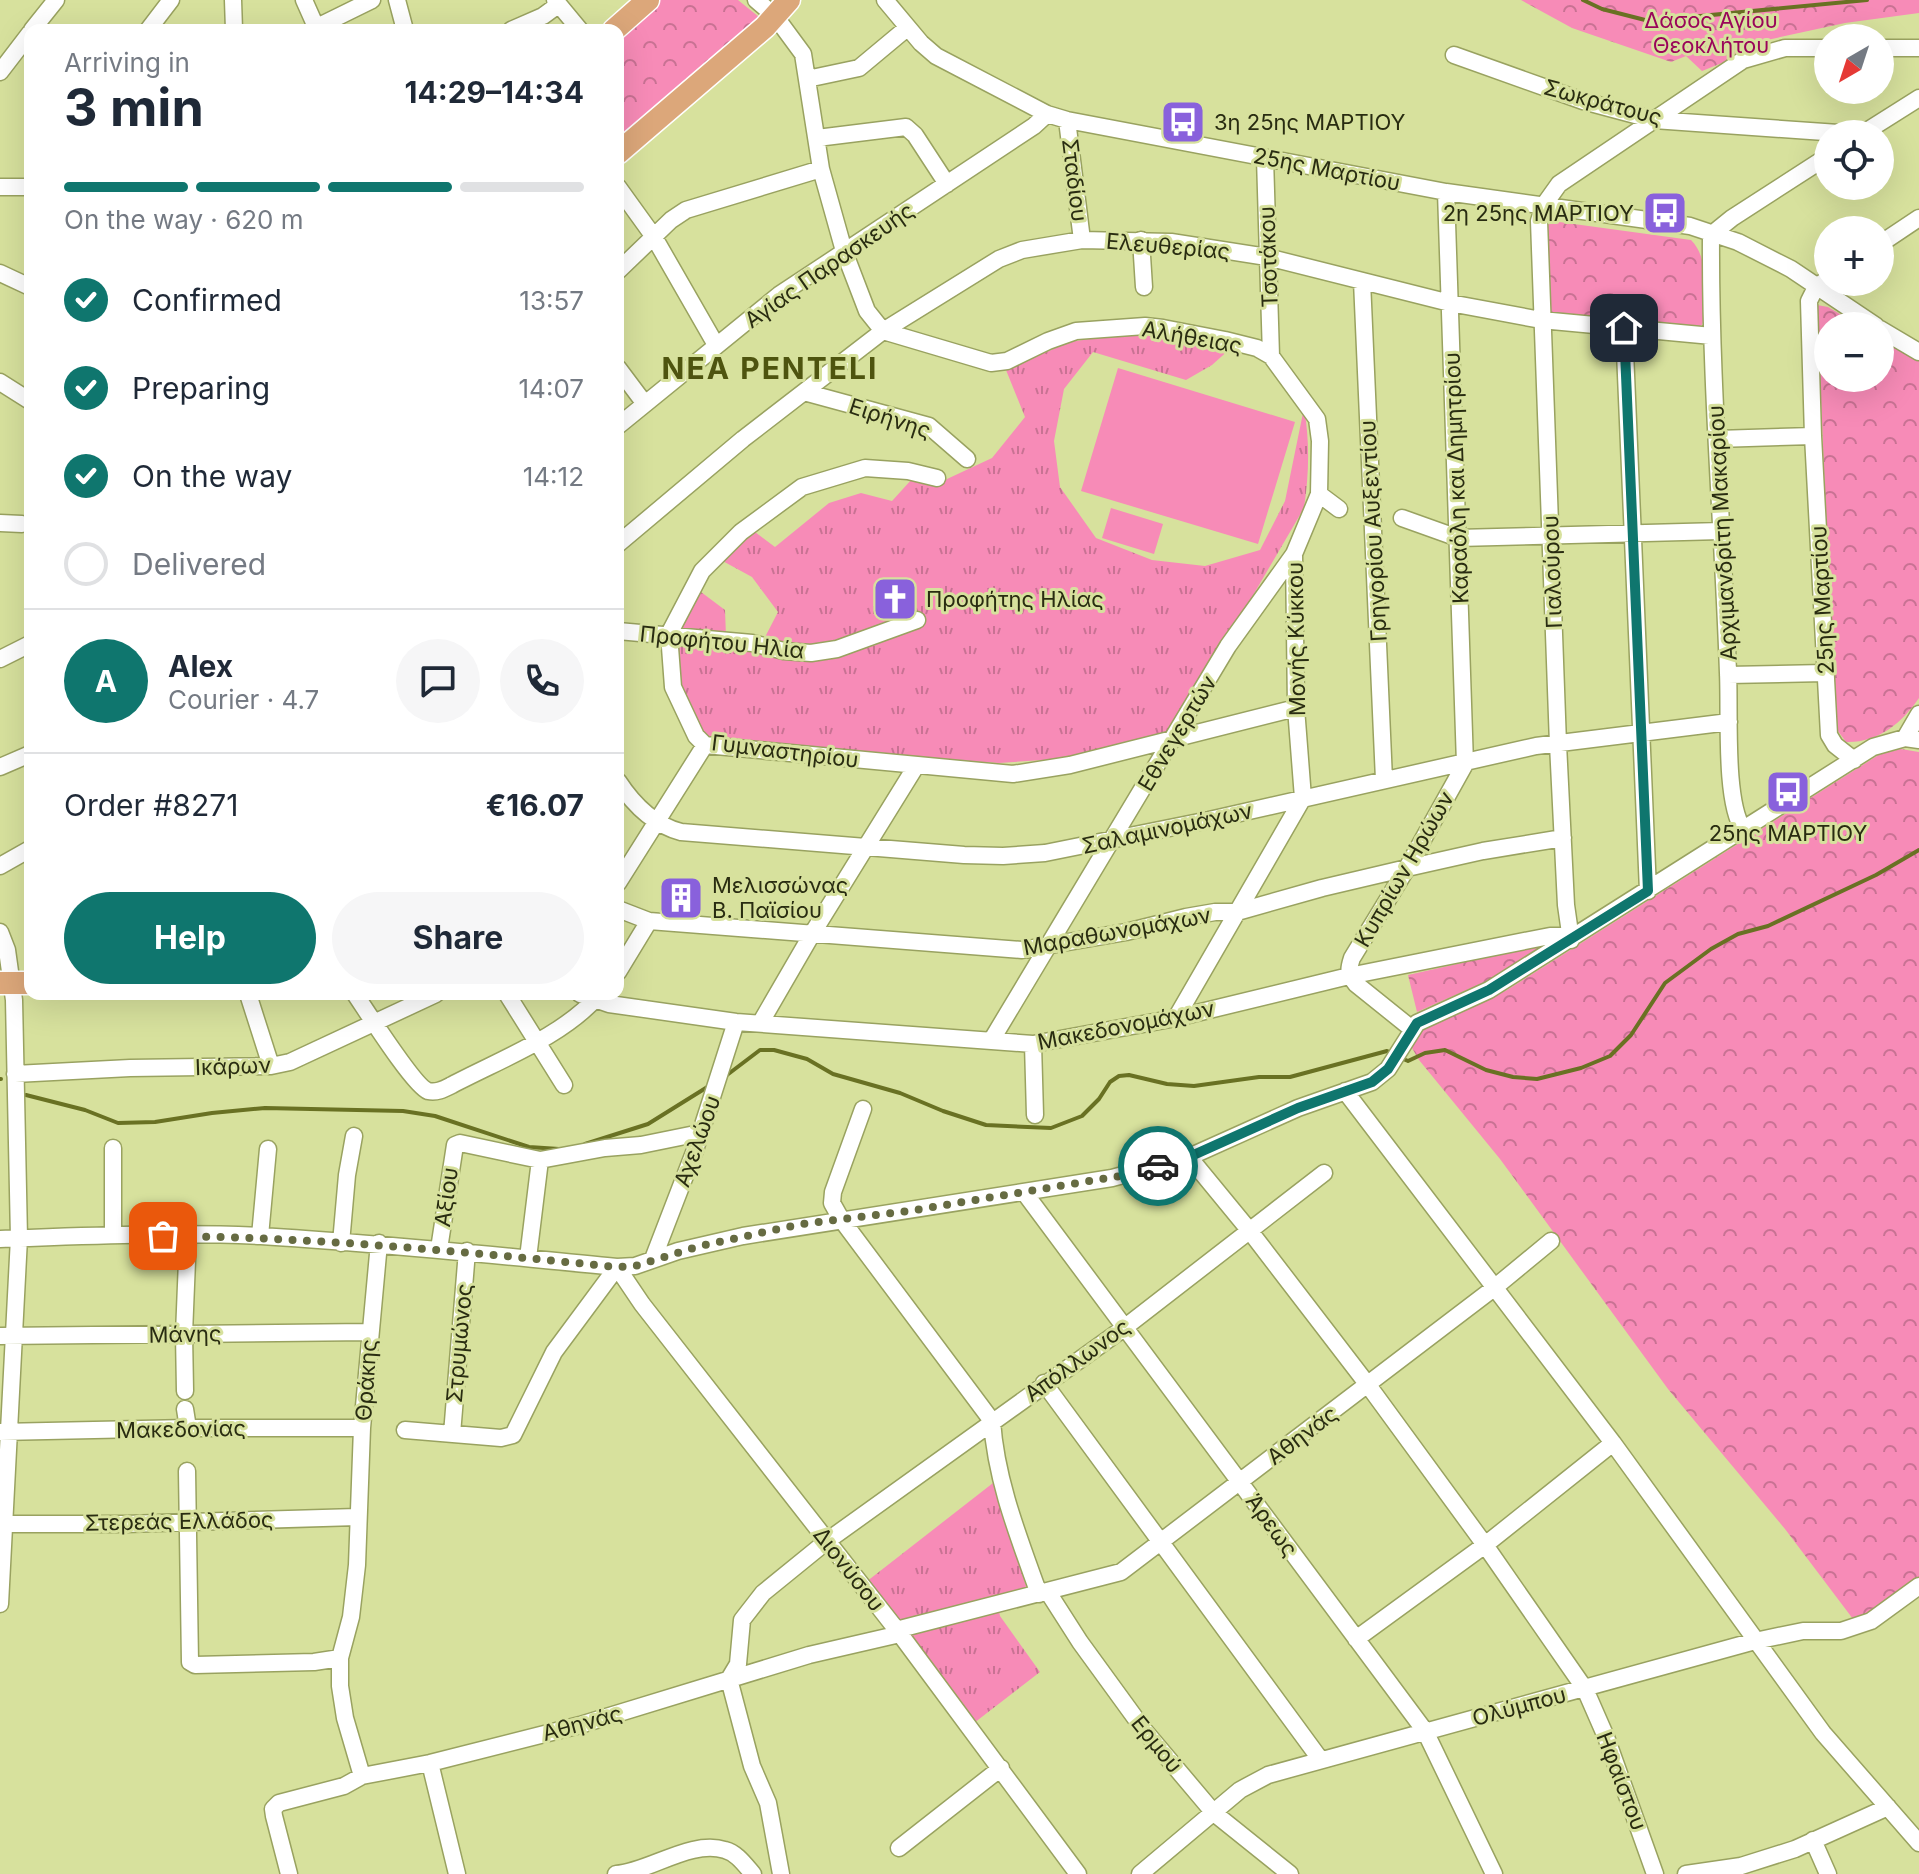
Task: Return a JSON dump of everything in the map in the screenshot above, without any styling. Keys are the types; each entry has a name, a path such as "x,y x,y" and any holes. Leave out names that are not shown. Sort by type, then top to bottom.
{"main road":[{"path":"621,24 648,0"},
{"path":"624,148 782,8"}],"street":[{"path":"37,24 56,0"},
{"path":"153,24 171,0"},
{"path":"233,0 234,24"},
{"path":"304,0 311,24"},
{"path":"323,24 372,0"},
{"path":"397,0 403,24"},
{"path":"756,0 782,8 803,54 821,169 844,251 867,311 883,331"},
{"name":"25ης Μαρτίου","path":"885,0 907,28 936,56 1047,114 1446,192 1690,226 1738,242 1814,279"},
{"path":"525,24 543,16 557,2 575,24"},
{"path":"807,79 859,68 907,28"},
{"path":"0,72 24,41"},
{"path":"1544,205 1559,184 1743,60 1785,48 1814,48"},
{"path":"1894,48 1919,48"},
{"name":"Σωκράτους","path":"1454,55 1583,101 1654,120 1814,131"},
{"path":"1884,120 1919,98"},
{"name":"Αγίας Παρασκευής","path":"624,421 779,295 1034,126 1047,114"},
{"name":"Σταδίου","path":"1067,120 1082,240"},
{"path":"817,138 906,127 915,135 947,184"},
{"name":"Τσοτάκου","path":"1265,158 1271,356"},
{"path":"1711,235 1814,165"},
{"path":"624,265 671,220 686,210 821,169"},
{"path":"0,187 24,185"},
{"name":"Καραόλη και Δημητρίου","path":"1446,192 1465,764"},
{"path":"624,195 654,237 716,345"},
{"name":"Γιαλούρου","path":"1544,205 1539,221 1541,320 1558,744 1566,905 1571,940"},
{"path":"1894,235 1919,218"},
{"name":"Αρχιμανδρίτη Μακαρίου","path":"1711,235 1712,336 1729,722 1734,810 1743,829"},
{"name":"Ελευθερίας","path":"624,539 743,439 883,331 999,259 1022,250 1082,240 1141,240 1267,257 1450,303 1541,320 1712,336"},
{"path":"1141,240 1144,287"},
{"path":"0,273 24,284"},
{"name":"Γρηγορίου Αυξεντίου","path":"1362,281 1384,780"},
{"name":"25ης Μαρτίου","path":"1814,294 1809,301 1813,436 1829,735 1835,745 1854,760"},
{"name":"25ης Μαρτίου","path":"1839,296 1859,312"},
{"name":"Αλήθειας","path":"883,331 991,363 1007,361 1076,331 1145,326 1225,340 1257,348 1271,356"},
{"path":"1624,328 1648,891"},
{"name":"25ης Μαρτίου","path":"1894,337 1919,352"},
{"name":"Μονής Κύκκου","path":"1271,356 1317,419 1320,441 1319,494 1294,554 1296,708 1303,798"},
{"path":"624,376 645,404"},
{"path":"0,382 24,397"},
{"name":"Ειρήνης","path":"804,392 929,426 967,459"},
{"path":"1717,439 1813,436"},
{"path":"669,634 702,571 722,549 802,487 865,468 898,469 937,478"},
{"path":"1319,494 1339,509"},
{"path":"1402,518 1458,538 1721,531"},
{"path":"0,523 22,524"},
{"name":"Εθνεγερτών","path":"991,1041 1228,646 1294,554"},
{"name":"Προφήτου Ηλία","path":"624,631 752,643 784,651 811,653 837,649 917,620"},
{"name":"Γυμναστηρίου","path":"669,634 673,687 696,736 705,745 995,773 1034,772 1296,708"},
{"path":"0,659 24,647"},
{"path":"1728,675 1825,673"},
{"path":"0,1239 113,1235 260,1236 379,1243 617,1267 635,1266 743,1236 1126,1175 1189,1157 1298,1108 1372,1082 1397,1055 1412,1029 1422,1019 1489,990 1873,747 1912,739 1919,714"},
{"name":"Σαλαμινομάχων","path":"624,789 656,821 668,829 681,832 1003,856 1056,851 1209,820 1536,746 1729,722"},
{"path":"624,873 705,745"},
{"path":"0,767 24,757"},
{"name":"Κυπρίων Ηρώων","path":"1349,976 1352,958 1465,764"},
{"path":"761,1022 916,766"},
{"path":"1176,1018 1303,798"},
{"name":"Μαραθωνομάχων","path":"624,911 649,921 1022,950 1186,917 1237,912 1407,868 1563,838"},
{"path":"0,866 24,852"},
{"path":"624,962 649,921"},
{"path":"0,932 14,983 19,1238 6,1336 0,1604"},
{"name":"Μακεδονομάχων","path":"614,1000 736,1022 1033,1044 1176,1018 1349,976 1550,936 1571,940"},
{"path":"1349,976 1412,1029"},
{"path":"250,1000 271,1066"},
{"path":"359,1000 423,1088 430,1092 452,1085 537,1040 574,1018 589,1000"},
{"name":"Ικάρων","path":"15,1074 130,1068 271,1066 290,1062 423,1000"},
{"path":"511,1000 564,1085"},
{"name":"Αχελώου","path":"653,1259 710,1107 736,1022"},
{"path":"1033,1044 1035,1115"},
{"path":"1345,1091 1613,1443 1823,1733 1919,1843"},
{"path":"863,1109 833,1192 832,1203 992,1421"},
{"path":"528,1258 540,1160 700,1133"},
{"path":"341,1243 354,1136"},
{"name":"Αξίου","path":"439,1249 455,1145 460,1143 540,1160"},
{"path":"113,1148 113,1235"},
{"path":"260,1236 268,1149"},
{"name":"Ηφαίστου","path":"1189,1157 1368,1385 1585,1689 1606,1737 1655,1874"},
{"name":"Απόλλωνος","path":"729,1679 738,1664 740,1626 763,1593 827,1541 1124,1328 1324,1173"},
{"name":"Άρεως","path":"1024,1192 1425,1731 1494,1874"},
{"path":"185,1391 188,1236"},
{"name":"Αθηνάς","path":"289,1874 273,1809 279,1803 344,1786 362,1776 430,1763 580,1725 809,1655 1112,1576 1368,1385 1551,1241"},
{"name":"Θράκης","path":"362,1776 345,1718 340,1658 351,1617 357,1565 362,1428 379,1243"},
{"name":"Στρυμώνος","path":"452,1434 467,1251"},
{"path":"405,1430 507,1438 518,1427 554,1352 617,1267"},
{"name":"Διονύσου","path":"617,1267 642,1304 898,1632 1078,1874"},
{"name":"Μάνης","path":"6,1336 369,1332"},
{"path":"1044,1383 1320,1759"},
{"path":"185,1409 188,1428"},
{"name":"Ερμού","path":"992,1421 1004,1489 1044,1593 1144,1730 1214,1813 1290,1874"},
{"name":"Μακεδονίας","path":"5,1432 362,1428"},
{"path":"1356,1639 1485,1545 1613,1443"},
{"path":"187,1471 190,1662 195,1665 270,1664 340,1658"},
{"name":"Στερεάς Ελλάδος","path":"2,1524 357,1517"},
{"name":"Ολύμπου","path":"1140,1874 1240,1790 1268,1775 1755,1641 1803,1631 1841,1631 1871,1621 1919,1586"},
{"path":"729,1679 753,1772 768,1803 781,1874"},
{"path":"430,1763 457,1874"},
{"path":"899,1848 1001,1768"},
{"path":"1686,1874 1741,1866 1813,1840 1888,1807"},
{"path":"1813,1840 1828,1874"},
{"path":"616,1874 670,1856 710,1848 726,1850 738,1857 753,1874"}],"green space":[{"path":"659,0 738,0 759,17 624,136 624,31"},
{"name":"Δάσος Αγίου Θεοκλήτου","path":"1521,0 1919,0 1919,13 1840,24 1814,24 1814,30 1753,43 1732,59 1702,71 1686,56 1671,62 1572,28"},
{"path":"1552,221 1691,240 1701,257 1705,277 1702,325 1551,313 1545,228"},
{"path":"1642,290 1665,293 1662,316 1639,313"},
{"path":"1817,305 1836,312 1817,312"},
{"path":"1131,333 1231,348 1212,365 1186,380 1093,352 1064,389 1054,441 1060,487 1096,538 1152,560 1205,566 1260,550 1285,501 1304,408 1307,433 1308,470 1304,508 1171,736 1073,758 999,763 718,744 704,735 676,694 675,627 697,589 725,610 726,636 763,641 778,612 752,577 719,559 751,529 775,547 829,503 861,493 892,501 912,479 940,486 947,479 992,458 1025,417 1006,370 1069,342"},
{"path":"1894,346 1919,360 1919,698 1897,723 1869,739 1846,742 1835,727 1821,392 1894,392"},
{"path":"1118,368 1295,422 1258,544 1081,491"},
{"path":"1111,508 1163,524 1154,554 1102,538"},
{"path":"1901,749 1919,752 1919,1578 1870,1614 1853,1619 1785,1529 1668,1389 1500,1159 1412,1048 1419,1030 1507,990 1880,754"},
{"path":"1550,943 1487,981 1417,1012 1408,975"},
{"path":"993,1483 1028,1592 997,1601 1000,1616 1040,1672 974,1723 866,1582"}],"waterway":[{"path":"1583,0 1602,9 1649,21 1867,0"},
{"path":"1401,1058 1408,1061 1425,1053 1445,1050 1486,1070 1537,1079 1581,1068 1610,1056 1631,1035 1665,983 1711,949 1738,934 1768,926 1876,875 1919,850"},
{"path":"727,1075 760,1050 774,1050 807,1059 833,1074 900,1093 986,1125 1051,1128 1082,1116 1110,1082 1119,1076 1194,1086 1259,1077 1290,1077 1387,1051 1394,1054"},
{"path":"585,1144 648,1124 709,1086"},
{"path":"26,1095 85,1110 118,1123 155,1122 265,1108 403,1111 435,1116 529,1147 559,1149"}],"way so far":[{"path":"163,1236 260,1236 379,1243 617,1267 635,1266 700,1246 802,1224 909,1211 1126,1175 1158,1166"}],"place":[{"name":"3η 25ης ΜΑΡΤΙΟΥ","path":"1183,122"},
{"name":"2η 25ης ΜΑΡΤΙΟΥ","path":"1665,213"},
{"name":"Προφήτης Ηλίας","path":"895,599"},
{"name":"25ης ΜΑΡΤΙΟΥ","path":"1788,792"},
{"name":"Μελισσώνας B. Παϊσίου","path":"681,898"}],"district":[{"name":"NEA PENTELI","path":"770,368"}],"route":[{"path":"1158,1166 1189,1157 1298,1108 1372,1082 1388,1069 1412,1029 1422,1019 1489,990 1648,891 1624,328"}]}
